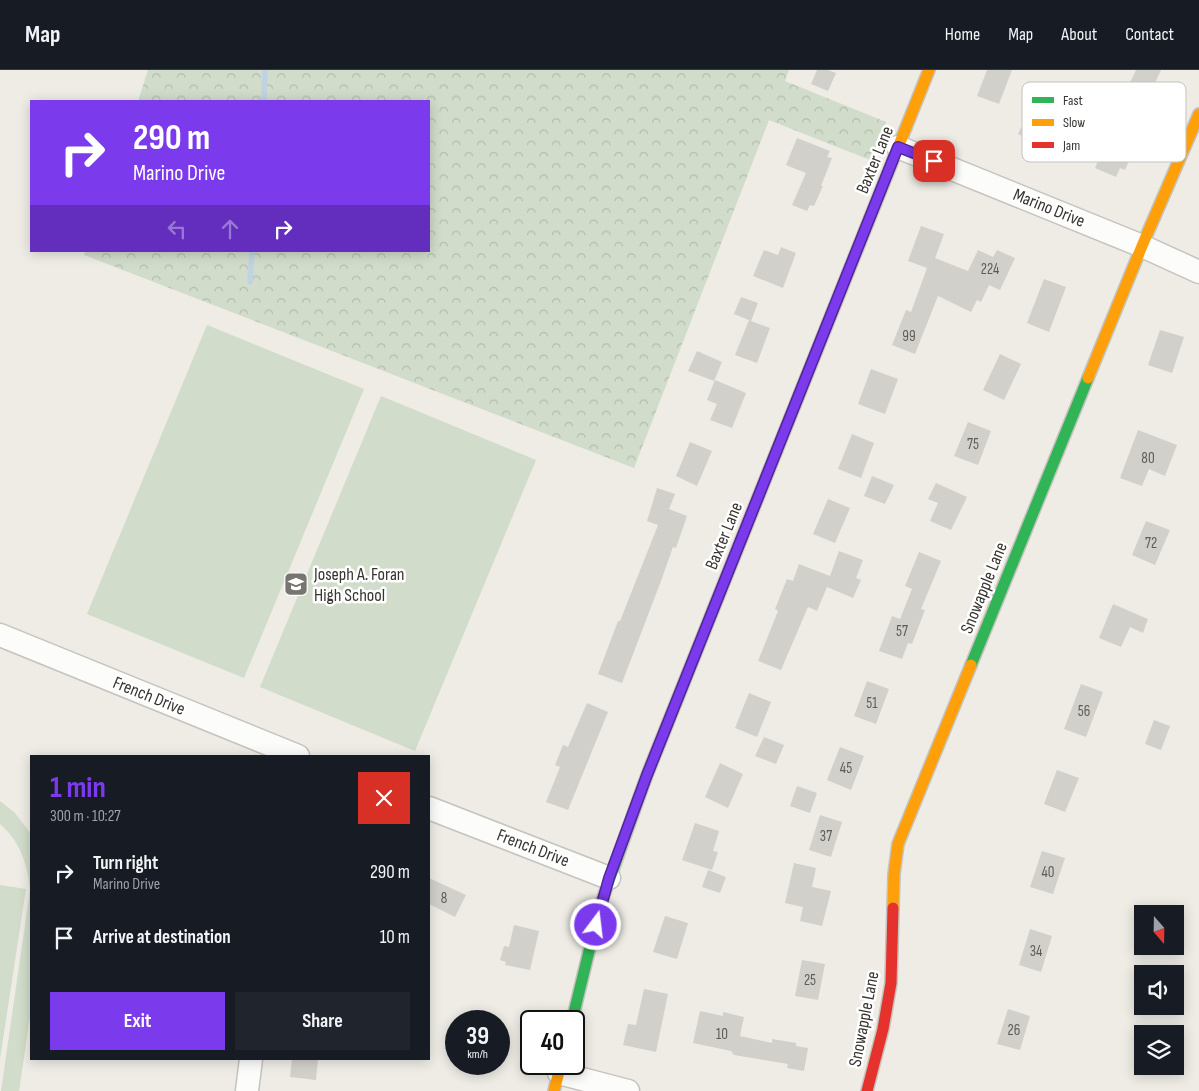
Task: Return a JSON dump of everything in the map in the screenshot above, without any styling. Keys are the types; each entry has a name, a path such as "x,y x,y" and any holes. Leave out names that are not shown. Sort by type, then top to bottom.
{"street":[{"name":"Baxter Lane","path":"575,1010 600,906 651,766 929,70"},
{"name":"Snowapple Lane","path":"1186,144 1199,114"},
{"name":"Marino Drive","path":"898,147 1142,246 1199,272"},
{"name":"Snowapple Lane","path":"867,1091 889,1003 895,931 894,879 898,844 1142,246 1178,162"},
{"name":"French Drive","path":"0,635 296,755"},
{"name":"French Drive","path":"430,808 609,878"},
{"path":"247,1091 251,1060"},
{"path":"558,1076 628,1091"}],"green space":[{"path":"148,70 789,70 785,81 886,122 870,160 769,120 634,468 84,255 86,252 430,252 430,100 138,100"},
{"path":"207,325 364,389 244,678 87,614"},
{"path":"381,396 536,460 415,751 260,687"},
{"path":"0,801 15,813 30,833 30,890 22,854 13,838 0,824"},
{"path":"0,885 26,889 0,1059"},
{"path":"30,890 30,1017 19,1091 1,1091"}],"building":[{"path":"817,70 828,70 836,73 828,91 811,84"},
{"path":"987,70 1012,70 999,104 977,96"},
{"path":"1136,70 1161,70 1155,82 1130,82"},
{"path":"1022,126 1022,136 1018,134"},
{"path":"797,138 830,151 827,157 832,158 814,206 810,205 807,211 792,205 806,173 786,165"},
{"path":"1097,162 1128,162 1125,170 1120,168 1116,177 1095,168"},
{"path":"921,226 944,234 935,258 968,271 978,250 993,257 997,250 1015,258 1000,290 989,285 981,302 977,300 971,312 938,296 915,354 892,345 906,310 911,312 927,268 908,261"},
{"path":"781,247 796,253 783,288 753,276 764,250 778,255"},
{"path":"1044,279 1066,287 1049,332 1027,323"},
{"path":"741,297 758,303 751,321 770,328 757,363 735,355 749,320 734,314"},
{"path":"1160,330 1184,337 1172,373 1148,365"},
{"path":"697,351 722,362 714,381 688,371"},
{"path":"1000,354 1021,364 1004,400 983,390"},
{"path":"871,369 898,379 885,414 858,404"},
{"path":"715,380 746,393 732,428 710,420 717,404 707,400"},
{"path":"968,422 991,431 978,465 954,456"},
{"path":"1138,430 1177,445 1165,476 1149,469 1142,486 1120,478"},
{"path":"852,434 874,443 861,478 838,469"},
{"path":"690,442 712,451 697,486 676,476"},
{"path":"872,476 894,485 885,504 864,496"},
{"path":"936,483 967,497 951,530 930,521 938,503 928,499"},
{"path":"657,488 675,494 669,509 687,516 676,548 673,547 622,683 598,674 658,525 647,521"},
{"path":"828,499 850,508 835,543 813,534"},
{"path":"1146,521 1170,530 1155,565 1132,555"},
{"path":"839,551 863,560 856,578 861,580 853,598 827,587 817,611 808,607 781,670 758,661 778,611 775,609 787,579 793,581 799,564 830,576"},
{"path":"919,552 941,561 921,609 925,610 912,644 908,643 902,659 879,651 892,616 900,619 912,589 905,586"},
{"path":"1113,604 1148,619 1143,633 1130,627 1121,647 1099,638"},
{"path":"867,681 889,689 876,724 854,716"},
{"path":"1081,684 1103,692 1086,737 1064,729"},
{"path":"749,693 771,702 757,737 735,728"},
{"path":"587,703 608,712 568,810 546,802 560,767 555,765 563,745 568,747"},
{"path":"1154,720 1170,726 1161,750 1145,744"},
{"path":"764,737 784,745 776,764 755,756"},
{"path":"840,747 864,756 851,790 827,780"},
{"path":"720,763 743,774 728,808 705,797"},
{"path":"1057,770 1079,778 1065,812 1044,804"},
{"path":"797,786 817,793 810,813 790,806"},
{"path":"820,815 842,822 831,857 809,850"},
{"path":"695,823 719,831 713,851 718,852 712,870 682,860"},
{"path":"1042,851 1065,858 1053,894 1030,887"},
{"path":"794,863 816,868 812,887 831,891 822,926 800,921 803,907 785,903"},
{"path":"708,870 726,877 720,893 702,887"},
{"path":"430,878 466,895 455,917 430,904"},
{"path":"665,916 688,923 677,959 653,952"},
{"path":"514,925 539,931 530,970 505,965 506,962 500,960 504,946 509,947"},
{"path":"1030,929 1052,936 1041,972 1019,965"},
{"path":"802,960 825,964 818,1000 795,996"},
{"path":"644,989 668,994 656,1052 623,1045 628,1024 636,1025"},
{"path":"1008,1009 1030,1016 1020,1050 997,1044"},
{"path":"700,1011 723,1016 723,1012 744,1017 740,1036 772,1043 772,1039 796,1043 796,1046 808,1048 804,1071 787,1068 788,1064 734,1055 731,1051 693,1043"},
{"path":"292,1060 318,1060 316,1080 290,1077"}],"waterway":[{"path":"264,100 265,70"},
{"path":"250,282 252,252"}],"traffic: fast":[{"path":"971,665 1088,378"},
{"path":"575,1010 600,906 647,775 713,610"}],"traffic: slow":[{"path":"777,450 929,70"},
{"path":"1186,144 1199,114"},
{"path":"1088,378 1178,162"},
{"path":"893,908 894,874 898,844 971,665"},
{"path":"554,1091 558,1075"}],"traffic: jam":[{"path":"713,610 777,450"},
{"path":"867,1091 883,1029 891,983 893,908"}],"place":[{"name":"Joseph A. Foran High School","path":"296,584"}],"route":[{"path":"596,925 609,878 647,775 898,147 934,161"}]}
